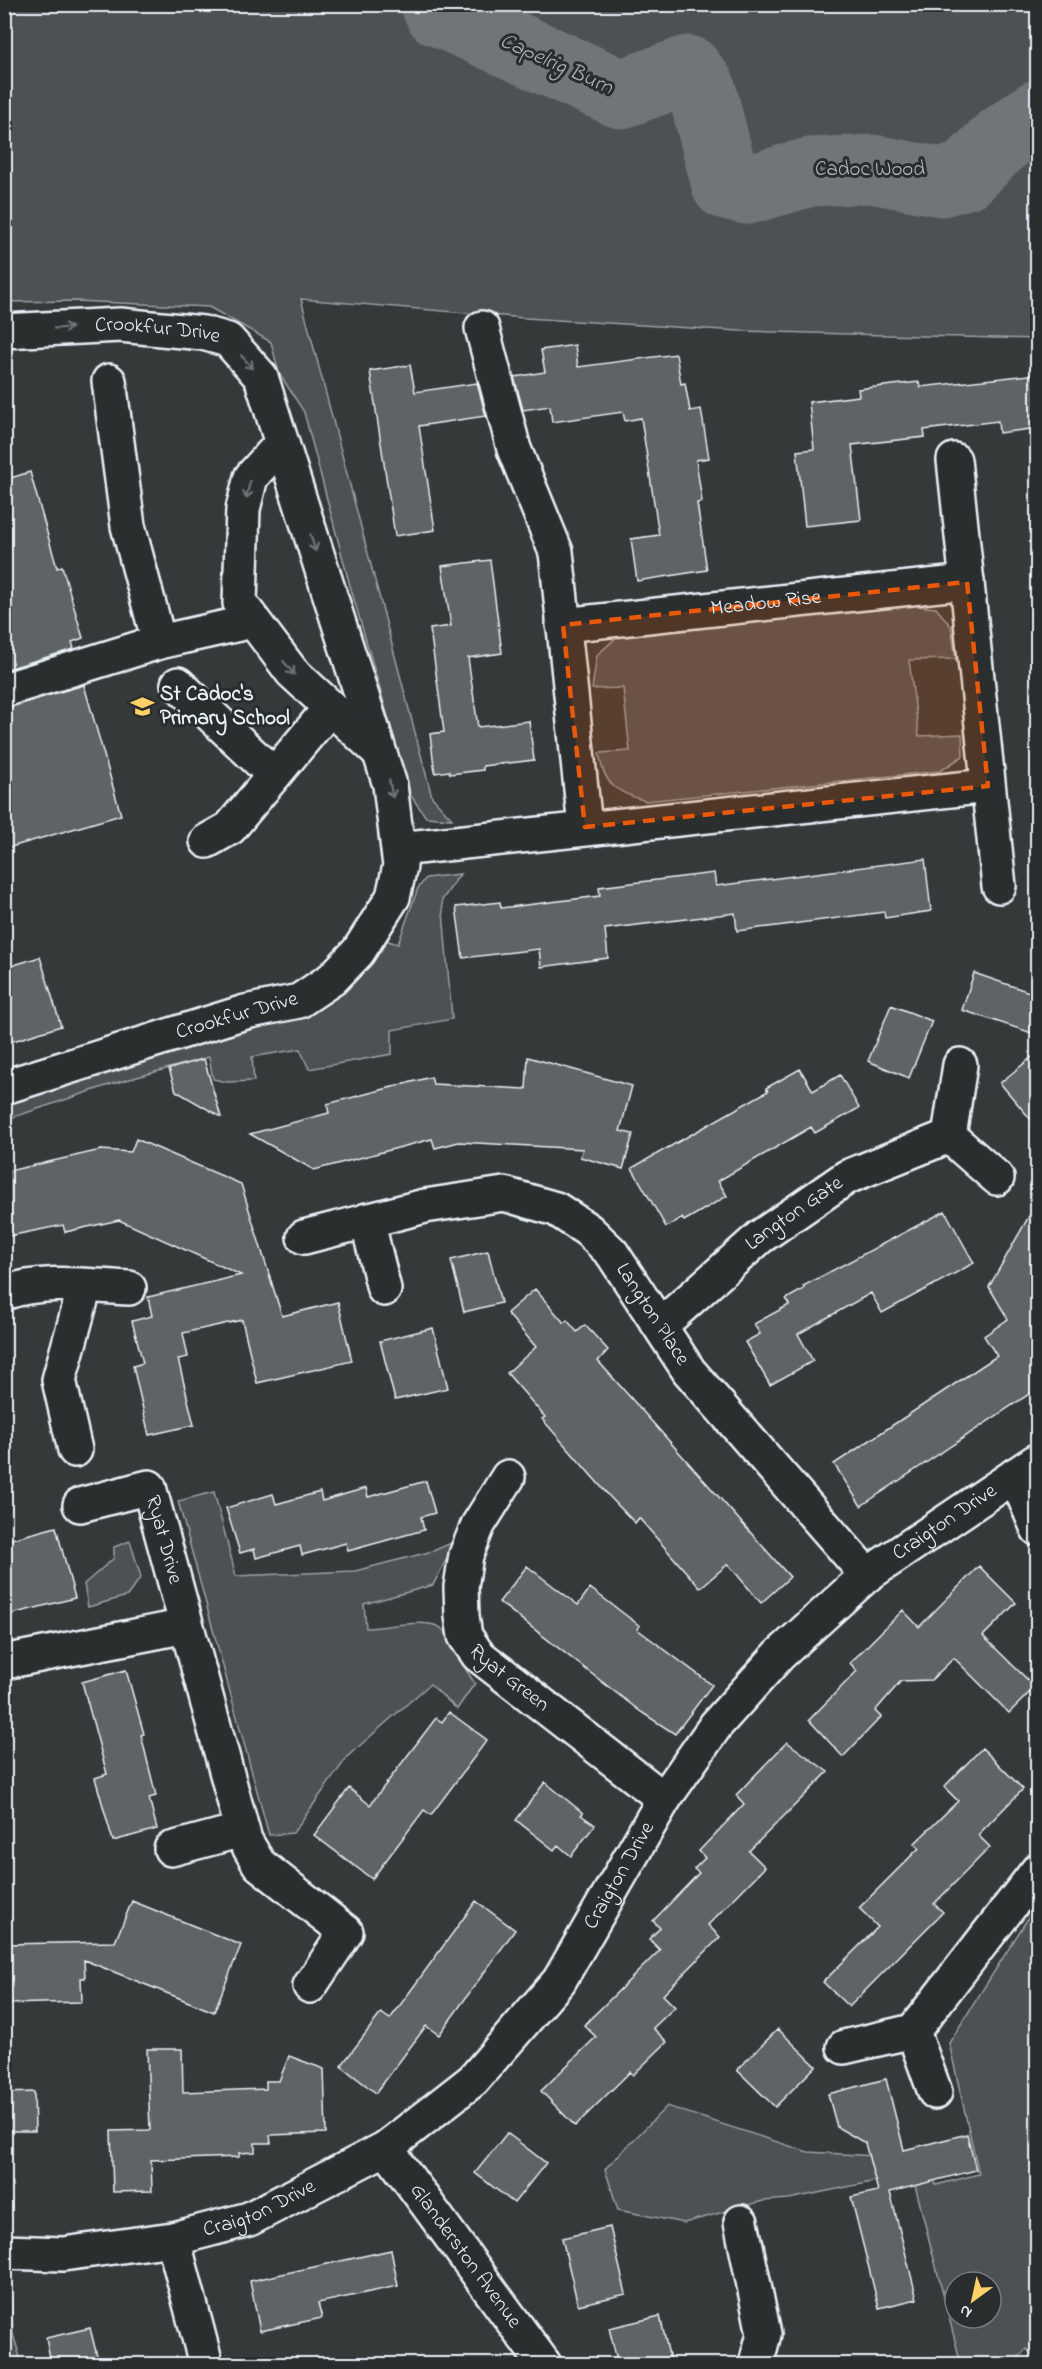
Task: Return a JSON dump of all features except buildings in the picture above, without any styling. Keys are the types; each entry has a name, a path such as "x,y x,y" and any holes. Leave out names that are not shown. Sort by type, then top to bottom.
{"street":[{"name":"Crookfur Drive","path":"4,331 120,325 203,333 228,340 261,377 390,784 400,866 393,897 358,952 332,979 299,1001 245,1012 4,1087"},
{"path":"482,328 514,449 555,552 585,827"},
{"path":"109,381 128,526 159,642"},
{"name":"Crookfur Drive","path":"282,443 251,477 243,509 240,603 292,672 380,754"},
{"path":"954,460 999,885"},
{"name":"Meadow Rise","path":"563,625 967,582"},
{"path":"4,690 159,642 253,621"},
{"path":"178,684 274,775"},
{"path":"207,842 230,828 330,708"},
{"path":"399,849 585,827 988,786"},
{"path":"960,1065 949,1136 997,1178"},
{"name":"Langton Gate","path":"661,1325 760,1237 847,1177 949,1136"},
{"name":"Langton Place","path":"304,1237 424,1206 504,1194 556,1209 588,1230 612,1253 689,1371 867,1575"},
{"path":"367,1220 384,1290"},
{"path":"75,1450 59,1380 67,1343 85,1286"},
{"path":"4,1293 17,1288 85,1286 129,1288"},
{"path":"1026,1468 1038,1529"},
{"name":"Craigton Drive","path":"4,2252 63,2254 173,2239 249,2219 386,2148 473,2080 558,1981 664,1799 716,1725 779,1655 867,1575 1026,1468"},
{"name":"Ryat Green","path":"508,1477 478,1525 466,1555 461,1587 465,1636 478,1655 664,1799"},
{"name":"Ryat Drive","path":"80,1505 148,1488 242,1830 259,1864 346,1932 310,1986"},
{"path":"4,1662 186,1626"},
{"path":"171,1849 242,1830"},
{"path":"844,2047 913,2031 1038,1870"},
{"path":"913,2031 935,2092"},
{"name":"Glanderston Avenue","path":"386,2148 544,2364"},
{"path":"741,2222 764,2334 756,2364"},
{"path":"173,2239 206,2364"}],"highlighted area":[{"path":"967,582 988,786 585,827 563,625"}],"green space":[{"name":"Cadoc Wood","path":"4,5 1037,5 1037,339 740,331 525,318 301,299 432,797 452,819 426,817 411,796 349,582 304,412 279,373 271,342 209,307 75,301 5,302"},
{"path":"909,605 936,608 951,626 956,659 909,660 919,736 962,734 963,756 940,771 646,801 619,791 604,773 599,753 630,751 623,688 592,689 597,655 616,638"},
{"path":"460,874 442,900 452,1019 392,1030 392,1054 309,1069 300,1049 252,1057 254,1081 226,1082 213,1079 209,1057 112,1084 5,1120 4,1105 129,1061 248,1031 309,1009 337,992 362,969 385,940 398,944 418,888 426,878"},
{"path":"214,1492 236,1576 355,1571 433,1551 456,1541 433,1585 364,1604 366,1628 418,1623 437,1626 448,1636 475,1683 457,1709 430,1684 348,1756 293,1833 269,1835 178,1501"},
{"path":"130,1541 141,1577 127,1596 88,1607 84,1584 114,1558 114,1547"},
{"path":"1037,1904 1037,2358 1026,2349 1013,2364 961,2364 952,2330 1003,2330 1003,2270 943,2270 943,2294 915,2185 890,2178 789,2199 763,2201 684,2223 618,2210 605,2169 667,2106 808,2152 926,2159 936,2185 979,2174 949,2043"},
{"path":"4,2288 10,2288 13,2334 22,2364 5,2364"}],"waterway":[{"name":"Capelrig Burn","path":"435,4 439,12 621,94 688,70 701,87 726,185 747,190 810,172 872,169 942,182 966,175 1000,141 1038,114"}],"place":[{"name":"St Cadoc's Primary School","path":"142,707"}]}
